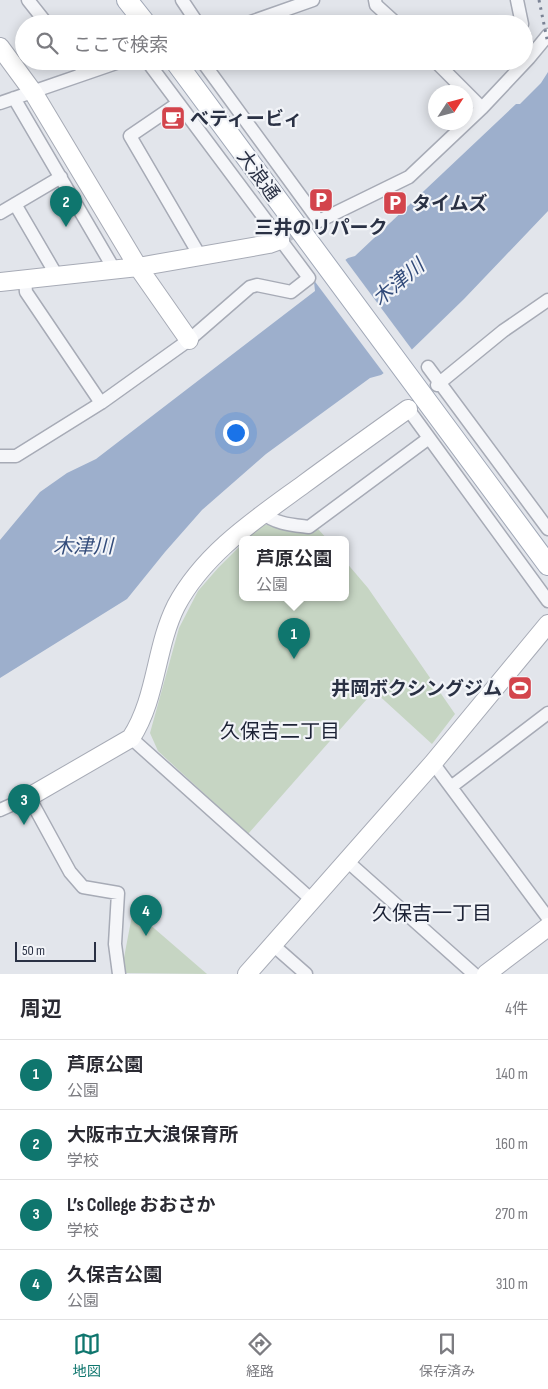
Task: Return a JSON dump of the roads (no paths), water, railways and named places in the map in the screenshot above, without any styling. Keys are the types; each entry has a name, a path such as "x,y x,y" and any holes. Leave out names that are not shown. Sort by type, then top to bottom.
{"main road":[{"path":"127,0 139,15"},
{"name":"大浪通","path":"182,70 548,565"}],"street":[{"path":"28,0 39,15"},
{"path":"182,0 192,15"},
{"path":"266,15 299,2 314,0"},
{"path":"375,0 376,5 387,15"},
{"path":"517,0 520,15"},
{"path":"533,53 548,35"},
{"path":"0,48 15,68"},
{"path":"16,70 33,92 138,267 189,340"},
{"path":"0,103 94,70"},
{"path":"0,456 16,456 101,403 189,340 250,287 257,285 292,292 310,278 282,238 152,70"},
{"path":"208,70 317,222 409,177 482,108 518,70"},
{"path":"444,70 482,108"},
{"path":"14,98 114,269"},
{"path":"177,104 130,136 200,256"},
{"path":"0,213 61,177"},
{"path":"15,204 57,276"},
{"path":"0,282 138,267 269,244 282,238"},
{"path":"25,280 26,292 101,403"},
{"path":"438,384 503,331 548,300"},
{"path":"428,367 438,384 548,529"},
{"path":"0,810 29,797 132,738 149,701 167,628 176,606 192,582 222,547 249,524 409,408 548,601"},
{"path":"263,514 283,523 309,527 429,438"},
{"path":"247,974 433,762 548,624"},
{"path":"451,787 548,713"},
{"path":"132,738 312,900"},
{"path":"433,762 548,918"},
{"path":"29,797 70,872 84,887 118,893 115,944 119,974"},
{"path":"347,862 474,974"},
{"path":"486,974 548,927"},
{"path":"272,945 306,974"}],"water":[{"name":"木津川","path":"548,72 548,211 464,299 398,363 381,375 370,378 266,454 202,510 127,599 0,678 0,540 40,492 67,473 96,459 315,291 314,282 348,258 355,256 516,104 520,104 541,83"}],"tunnel":[{"path":"285,237 315,222"}],"railway":[{"path":"539,0 548,44"}],"place":[{"name":"べティービィ","path":"173,118"},
{"name":"三井のリパーク","path":"321,200"},
{"name":"タイムズ","path":"395,203"},
{"name":"大阪市立大浪保育所","path":"66,227"},
{"name":"芦原公園","path":"294,659"},
{"name":"井岡ボクシングジム","path":"520,688"},
{"name":"L’s College おおさか","path":"24,825"},
{"name":"久保吉公園","path":"146,936"}],"district":[{"name":"久保吉二丁目","path":"280,731"},
{"name":"久保吉一丁目","path":"432,913"}]}
